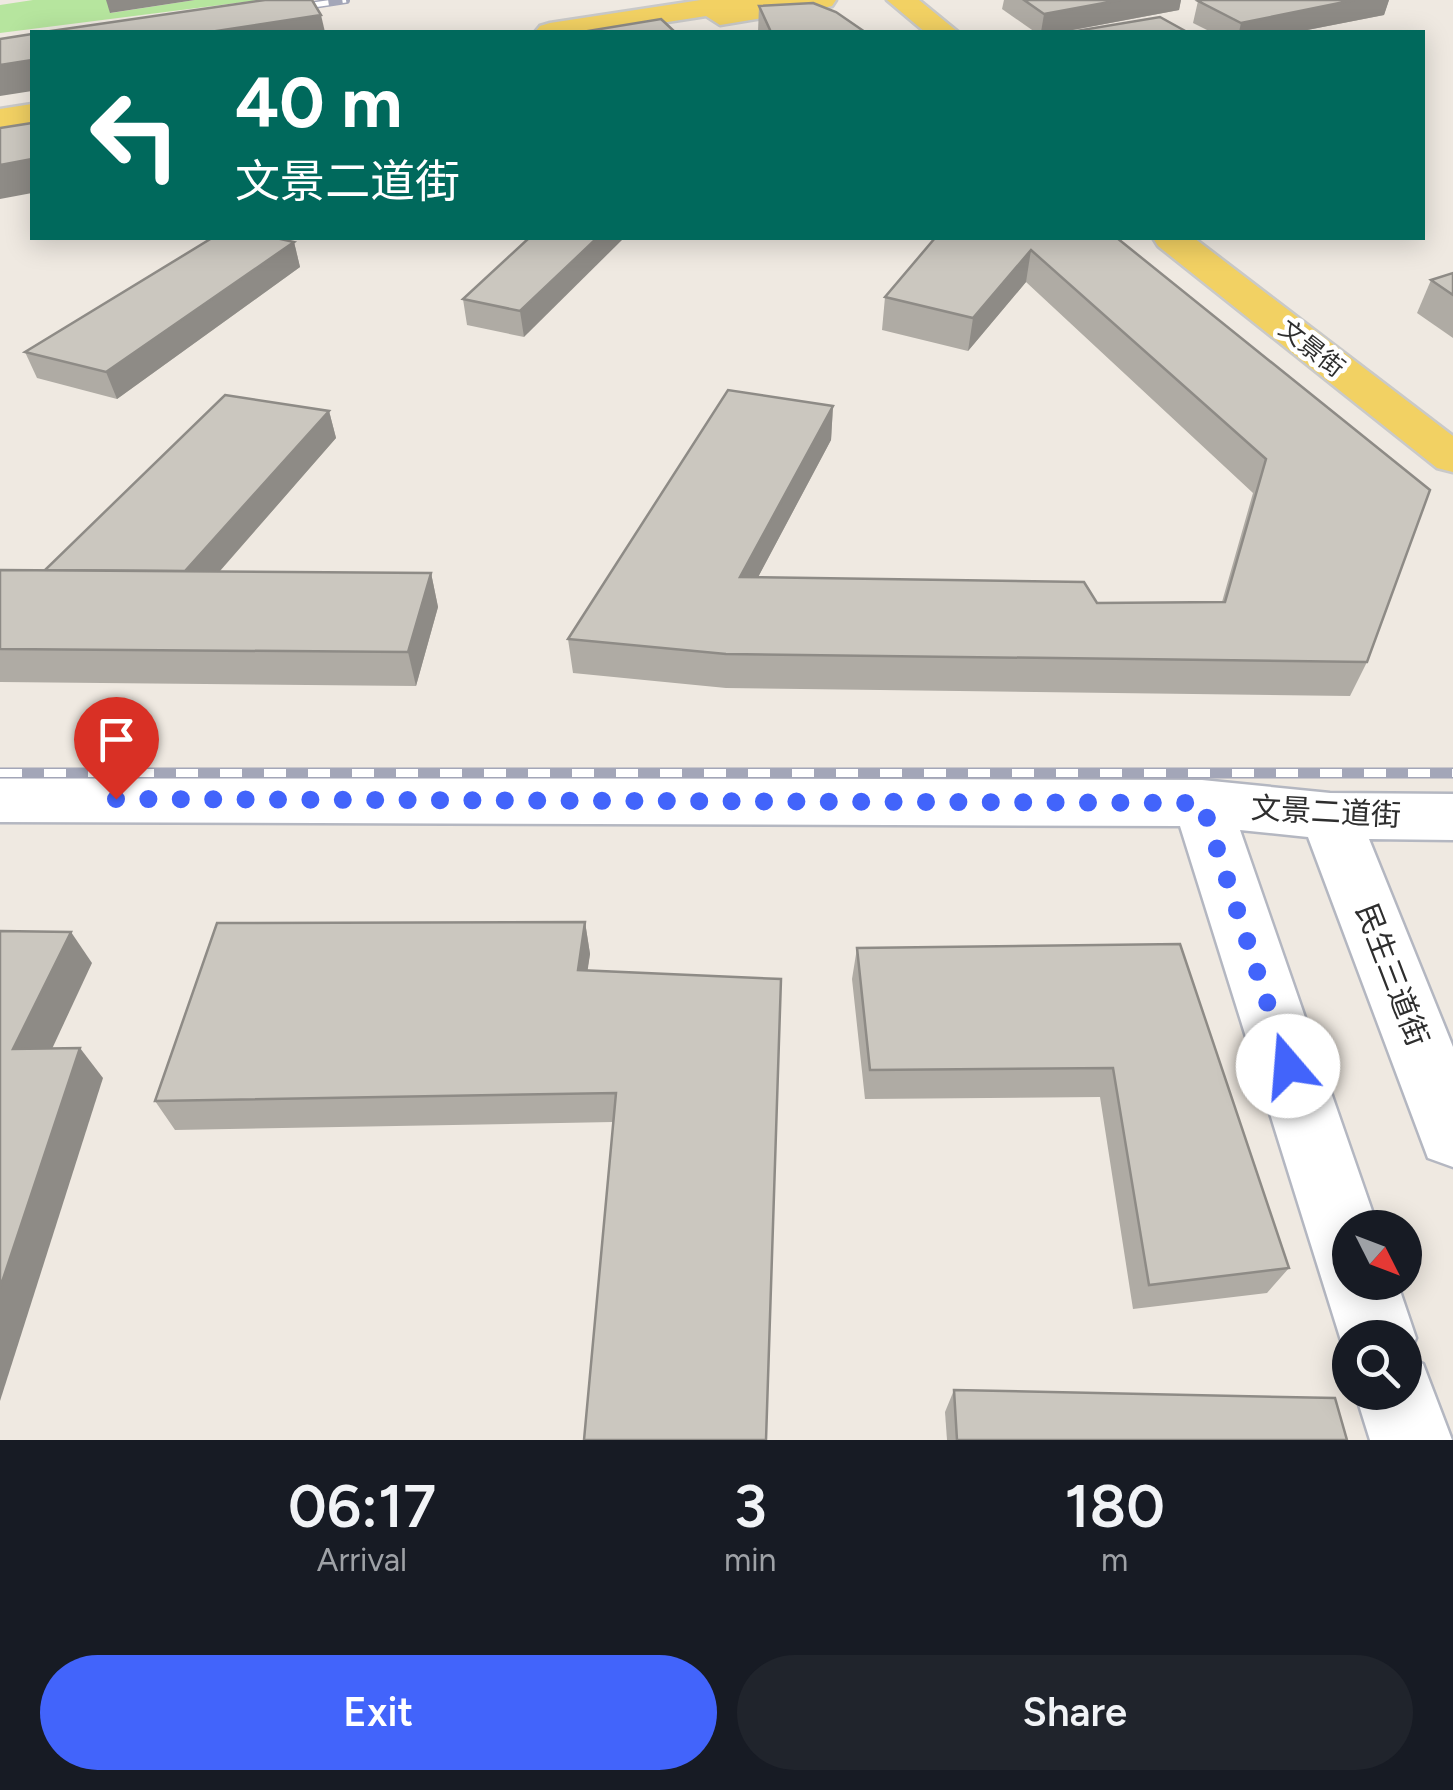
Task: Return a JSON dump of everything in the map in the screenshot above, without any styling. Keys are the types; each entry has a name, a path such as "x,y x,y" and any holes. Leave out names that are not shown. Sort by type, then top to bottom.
{"main road":[{"path":"563,30 756,0"},
{"path":"632,30 822,0"},
{"path":"867,0 906,30"},
{"path":"901,0 940,30"},
{"path":"0,119 30,114"},
{"path":"0,133 30,128"},
{"name":"文景街","path":"1174,240 1453,458"},
{"name":"文景街","path":"1210,240 1453,425"}],"street":[{"name":"文景二道街","path":"0,798 1202,803 1330,816 1453,817"},
{"path":"1202,803 1335,1210"},
{"name":"民生三道街","path":"1330,816 1453,1134"},
{"path":"1401,1410 1411,1440"}],"green space":[{"path":"33,0 107,0 111,13 195,0 259,0 0,33 0,5"}],"building":[{"path":"265,0 312,0 321,15 223,30 58,30"},
{"path":"1024,0 1120,0 1044,14"},
{"path":"1354,0 1241,23 1198,1"},
{"path":"813,3 836,12 862,30 770,30 759,6"},
{"path":"1160,17 1183,30 1082,30"},
{"path":"661,19 673,30 594,30"},
{"path":"30,34 30,60 0,65 0,39"},
{"path":"30,123 30,159 0,165 0,128"},
{"path":"209,240 294,242 106,372 25,352"},
{"path":"527,240 595,240 520,311 463,299"},
{"path":"933,240 1119,240 1430,490 1367,662 726,654 568,639 728,390 833,406 740,577 1084,582 1097,603 1225,602 1266,459 1031,250 973,318 885,297"},
{"path":"1453,273 1453,295 1431,280"},
{"path":"225,395 329,411 185,571 45,570"},
{"path":"0,570 431,573 408,652 0,649"},
{"path":"585,922 578,970 781,979 766,1440 584,1440 616,1093 155,1101 217,923"},
{"path":"0,931 71,932 13,1049 80,1048 0,1288"},
{"path":"1180,944 1289,1268 1149,1285 1113,1068 870,1070 857,948"},
{"path":"954,1390 1332,1398 1332,1410 1338,1410 1347,1440 957,1440"}],"railway":[{"path":"287,9 346,0"},
{"path":"0,773 1453,773"}],"route":[{"path":"116,799 1202,803 1288,1066"}]}
